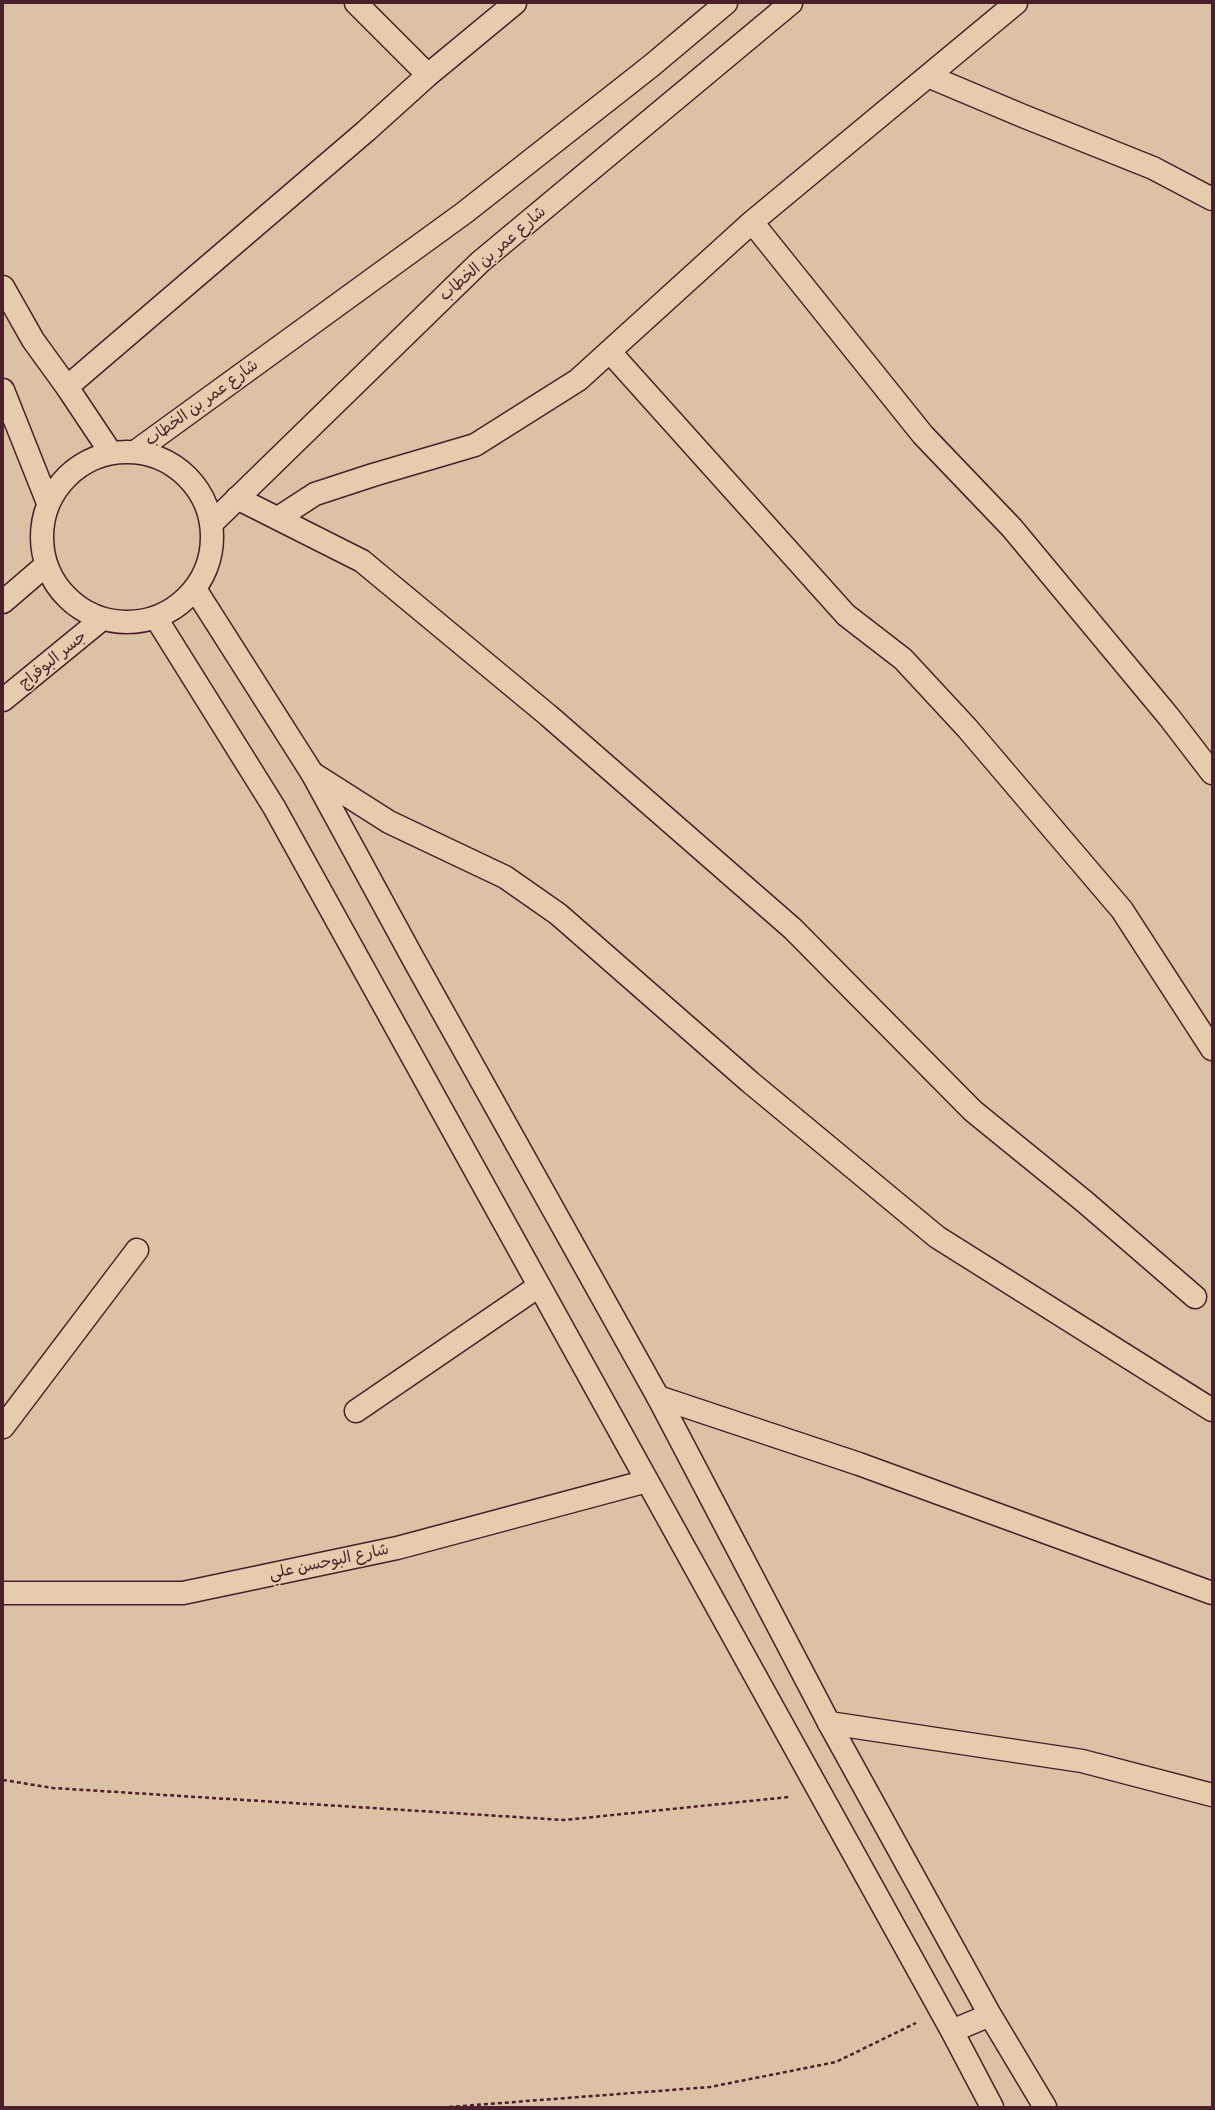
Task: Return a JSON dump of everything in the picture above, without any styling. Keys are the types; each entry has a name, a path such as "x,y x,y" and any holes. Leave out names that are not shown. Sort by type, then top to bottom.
{"street":[{"path":"356,3 428,75"},
{"path":"67,387 366,131 428,75 515,3"},
{"name":"شارع عمر بن الخطاب","path":"135,452 464,213 651,66 726,3"},
{"name":"شارع عمر بن الخطاب","path":"212,524 480,262 791,3"},
{"path":"278,518 315,494 475,445 578,380 752,222 1016,3"},
{"path":"928,76 1153,168 1212,199"},
{"path":"752,222 923,435 1012,528 1169,716 1212,773"},
{"path":"3,287 33,340 67,387 111,453"},
{"path":"610,352 846,615 904,659 967,728 1122,910 1212,1049"},
{"path":"3,390 48,503"},
{"path":"135,452 162,459 185,475 202,497 212,524 212,547 206,569 195,589 178,606 156,618 129,623 102,619 78,608 59,589 46,565 41,534 48,503 63,480 85,463 111,453 135,452"},
{"path":"237,498 362,561 549,716 793,929 972,1111 1085,1202 1195,1297"},
{"path":"3,602 46,565"},
{"path":"195,589 312,773 415,962 658,1397 829,1723 990,2015 1045,2107"},
{"path":"156,618 274,807 941,2011 992,2107"},
{"name":"جسر البوفراج","path":"3,700 102,619"},
{"path":"312,773 389,822 505,877 558,914 750,1082 937,1237 1212,1410"},
{"path":"3,1427 137,1250"},
{"path":"356,1411 539,1286"},
{"path":"658,1397 859,1464 1212,1592"},
{"name":"شارع البوحسن علي","path":"3,1593 183,1593 397,1548 647,1481"},
{"path":"829,1723 1082,1761 1212,1795"},
{"path":"952,2031 990,2015"}],"path":[{"path":"3,1780 60,1788 564,1820 820,1794"},
{"path":"449,2107 710,2087 836,2062 941,2011"}]}
